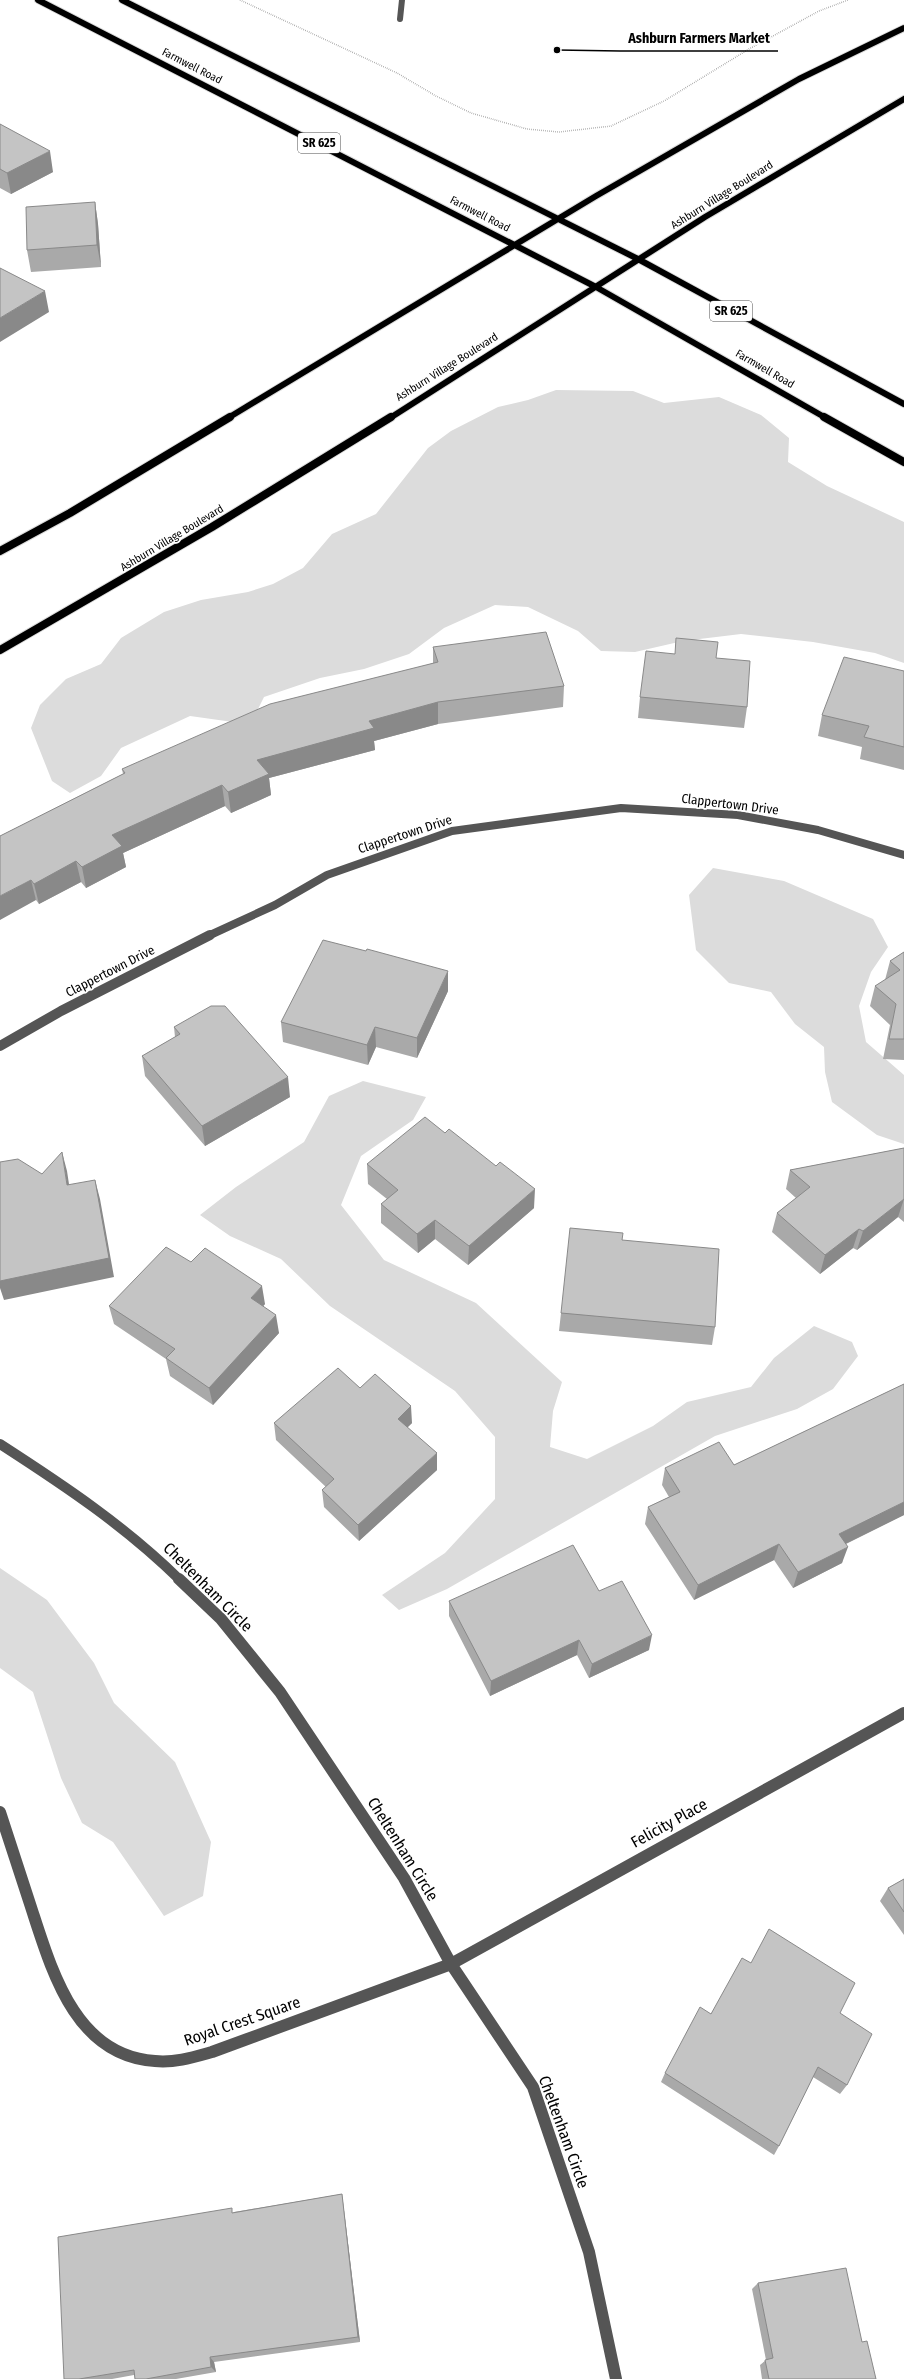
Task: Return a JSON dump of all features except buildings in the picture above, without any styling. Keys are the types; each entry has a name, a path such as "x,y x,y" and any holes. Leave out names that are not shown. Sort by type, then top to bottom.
{"main road":[{"name":"Farmwell Road","path":"38,0 516,244 596,287 904,462"},
{"name":"SR 625","path":"122,0 638,259 904,404"},
{"path":"0,551 70,513 558,218 792,82 904,28"},
{"name":"Ashburn Village Boulevard","path":"0,650 95,598 210,528 596,287 638,259 824,145 904,99"}],"street":[{"path":"400,19 402,0"},
{"name":"Clappertown Drive","path":"0,1046 61,1011 233,923 275,905 327,876 382,854 452,831 614,809 677,810 738,815 818,830 904,855"},
{"name":"Cheltenham Circle","path":"0,1444 89,1502 157,1557 221,1619 280,1692 400,1871 451,1964 533,2087 589,2252 616,2379"},
{"name":"Felicity Place","path":"451,1964 904,1712"},
{"name":"Royal Crest Square","path":"0,1812 57,1983 73,2013 95,2037 122,2054 148,2061 176,2060 212,2052 451,1964"}],"path":[{"path":"240,0 397,73 436,96 471,113 527,129 558,132 611,126 664,101 762,42 819,11 848,0"}],"shaded area":[{"path":"556,390 633,391 664,403 719,397 761,415 789,438 788,462 827,486 904,522 904,663 875,653 813,642 741,634 683,641 635,652 601,651 578,631 528,607 495,605 444,628 409,654 364,669 320,678 264,697 253,719 233,722 190,716 121,748 101,776 70,793 52,781 31,728 40,705 66,679 101,664 121,638 164,612 201,600 248,592 273,584 303,568 332,534 376,514 428,448 451,431 498,407 528,400"},
{"path":"713,868 784,881 873,919 888,947 871,972 859,1006 866,1042 904,1075 904,1144 877,1135 832,1102 825,1072 824,1047 795,1024 771,992 729,983 696,950 689,895"},
{"path":"363,1081 426,1097 413,1120 361,1156 341,1205 384,1260 476,1303 562,1382 553,1411 550,1447 587,1459 653,1426 687,1402 751,1387 774,1358 814,1326 852,1342 858,1356 833,1389 797,1409 715,1436 447,1589 399,1610 382,1595 445,1553 495,1499 495,1437 455,1391 330,1306 281,1259 230,1236 200,1215 236,1187 304,1142 329,1096"},
{"path":"0,1568 47,1600 94,1663 114,1703 175,1762 211,1842 203,1896 164,1916 113,1842 82,1823 61,1778 33,1692 0,1668"}],"place":[{"name":"Ashburn Farmers Market","path":"557,50"}]}
